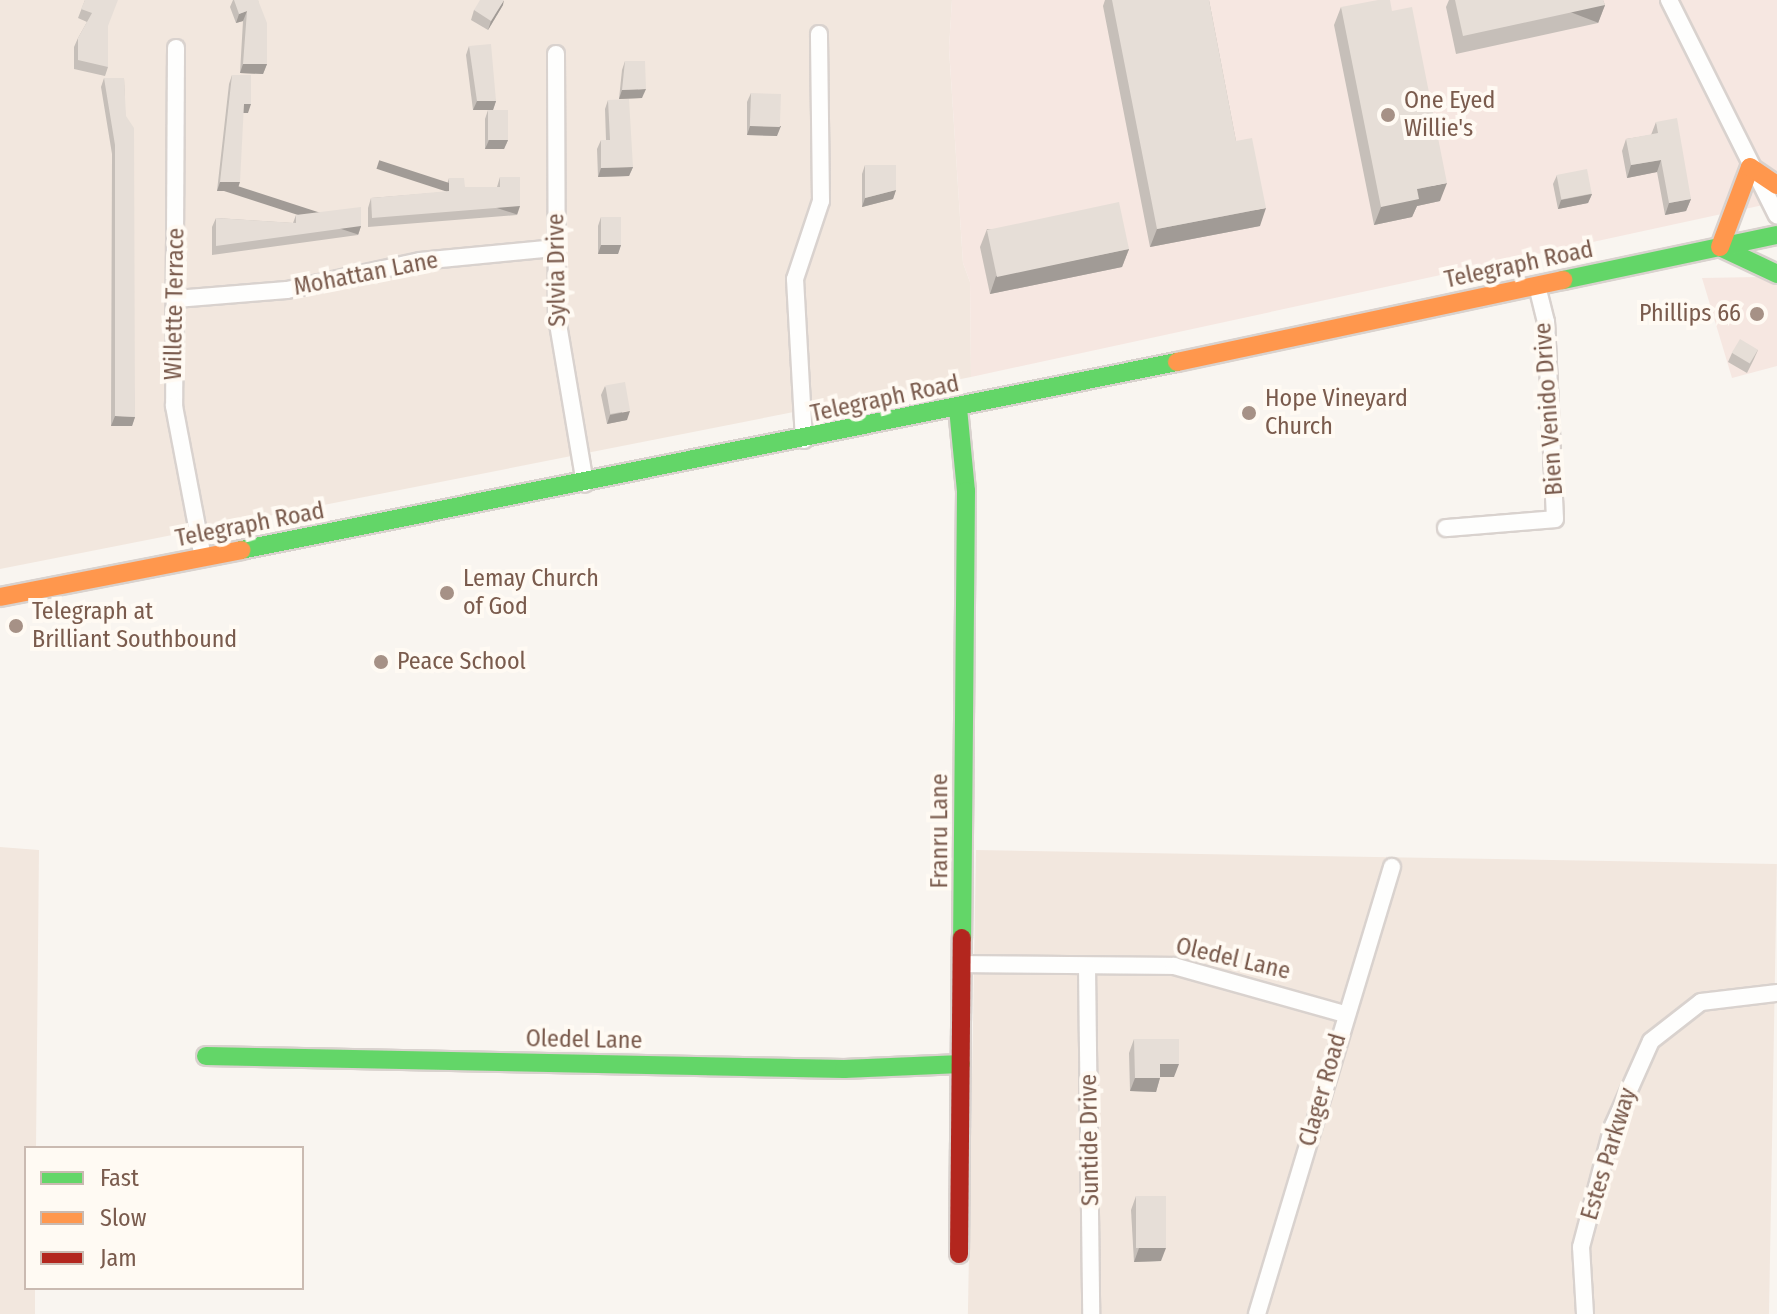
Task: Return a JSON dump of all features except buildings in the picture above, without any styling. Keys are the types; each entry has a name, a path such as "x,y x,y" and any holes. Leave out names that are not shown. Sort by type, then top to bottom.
{"main road":[{"path":"1777,185 1750,167 1720,247 1777,274"},
{"name":"Telegraph Road","path":"0,597 804,440 1777,235"},
{"name":"Franru Lane","path":"958,408 966,491 959,1254"},
{"name":"Oledel Lane","path":"206,1056 844,1069 961,1064"}],"street":[{"path":"1669,0 1777,216"},
{"path":"804,440 795,279 821,201 819,34"},
{"name":"Willette Terrace","path":"176,48 174,406 203,558"},
{"name":"Sylvia Drive","path":"556,54 556,248 562,375 585,484"},
{"name":"Mohattan Lane","path":"176,299 287,290 420,261 556,248"},
{"name":"Bien Venido Drive","path":"1446,528 1555,519 1546,322 1537,286"},
{"name":"Clager Road","path":"1257,1314 1345,1014 1392,867"},
{"name":"Oledel Lane","path":"962,964 1174,966 1345,1014"},
{"name":"Suntide Drive","path":"1087,967 1091,1314"},
{"name":"Estes Parkway","path":"1585,1314 1581,1247 1613,1126 1651,1041 1701,1002 1777,993"}],"shaded area":[{"path":"0,0 952,0 949,49 963,263 970,282 971,377 0,569"},
{"path":"952,0 1777,0 1777,202 971,377 970,282 963,263 949,48"},
{"path":"1757,277 1777,285 1777,366 1732,378 1702,278"},
{"path":"0,847 39,850 36,1146 24,1146 24,1290 35,1290 35,1314 0,1314"},
{"path":"976,850 1777,864 1769,1314 968,1314"}],"traffic: fast":[{"path":"1563,280 1777,235"},
{"path":"1720,247 1777,274"},
{"path":"241,550 1177,362"},
{"path":"958,408 966,491 962,938"},
{"path":"206,1056 844,1069 961,1064"}],"traffic: slow":[{"path":"1720,247 1750,167 1777,185"},
{"path":"1177,362 1563,280"},
{"path":"0,597 241,550"}],"traffic: jam":[{"path":"959,1254 962,938"}],"place":[{"name":"One Eyed Willie's","path":"1388,115"},
{"name":"Phillips 66","path":"1757,314"},
{"name":"Hope Vineyard Church","path":"1249,413"},
{"name":"Lemay Church of God","path":"447,593"},
{"name":"Telegraph at Brilliant Southbound","path":"16,626"},
{"name":"Peace School","path":"381,662"}]}
